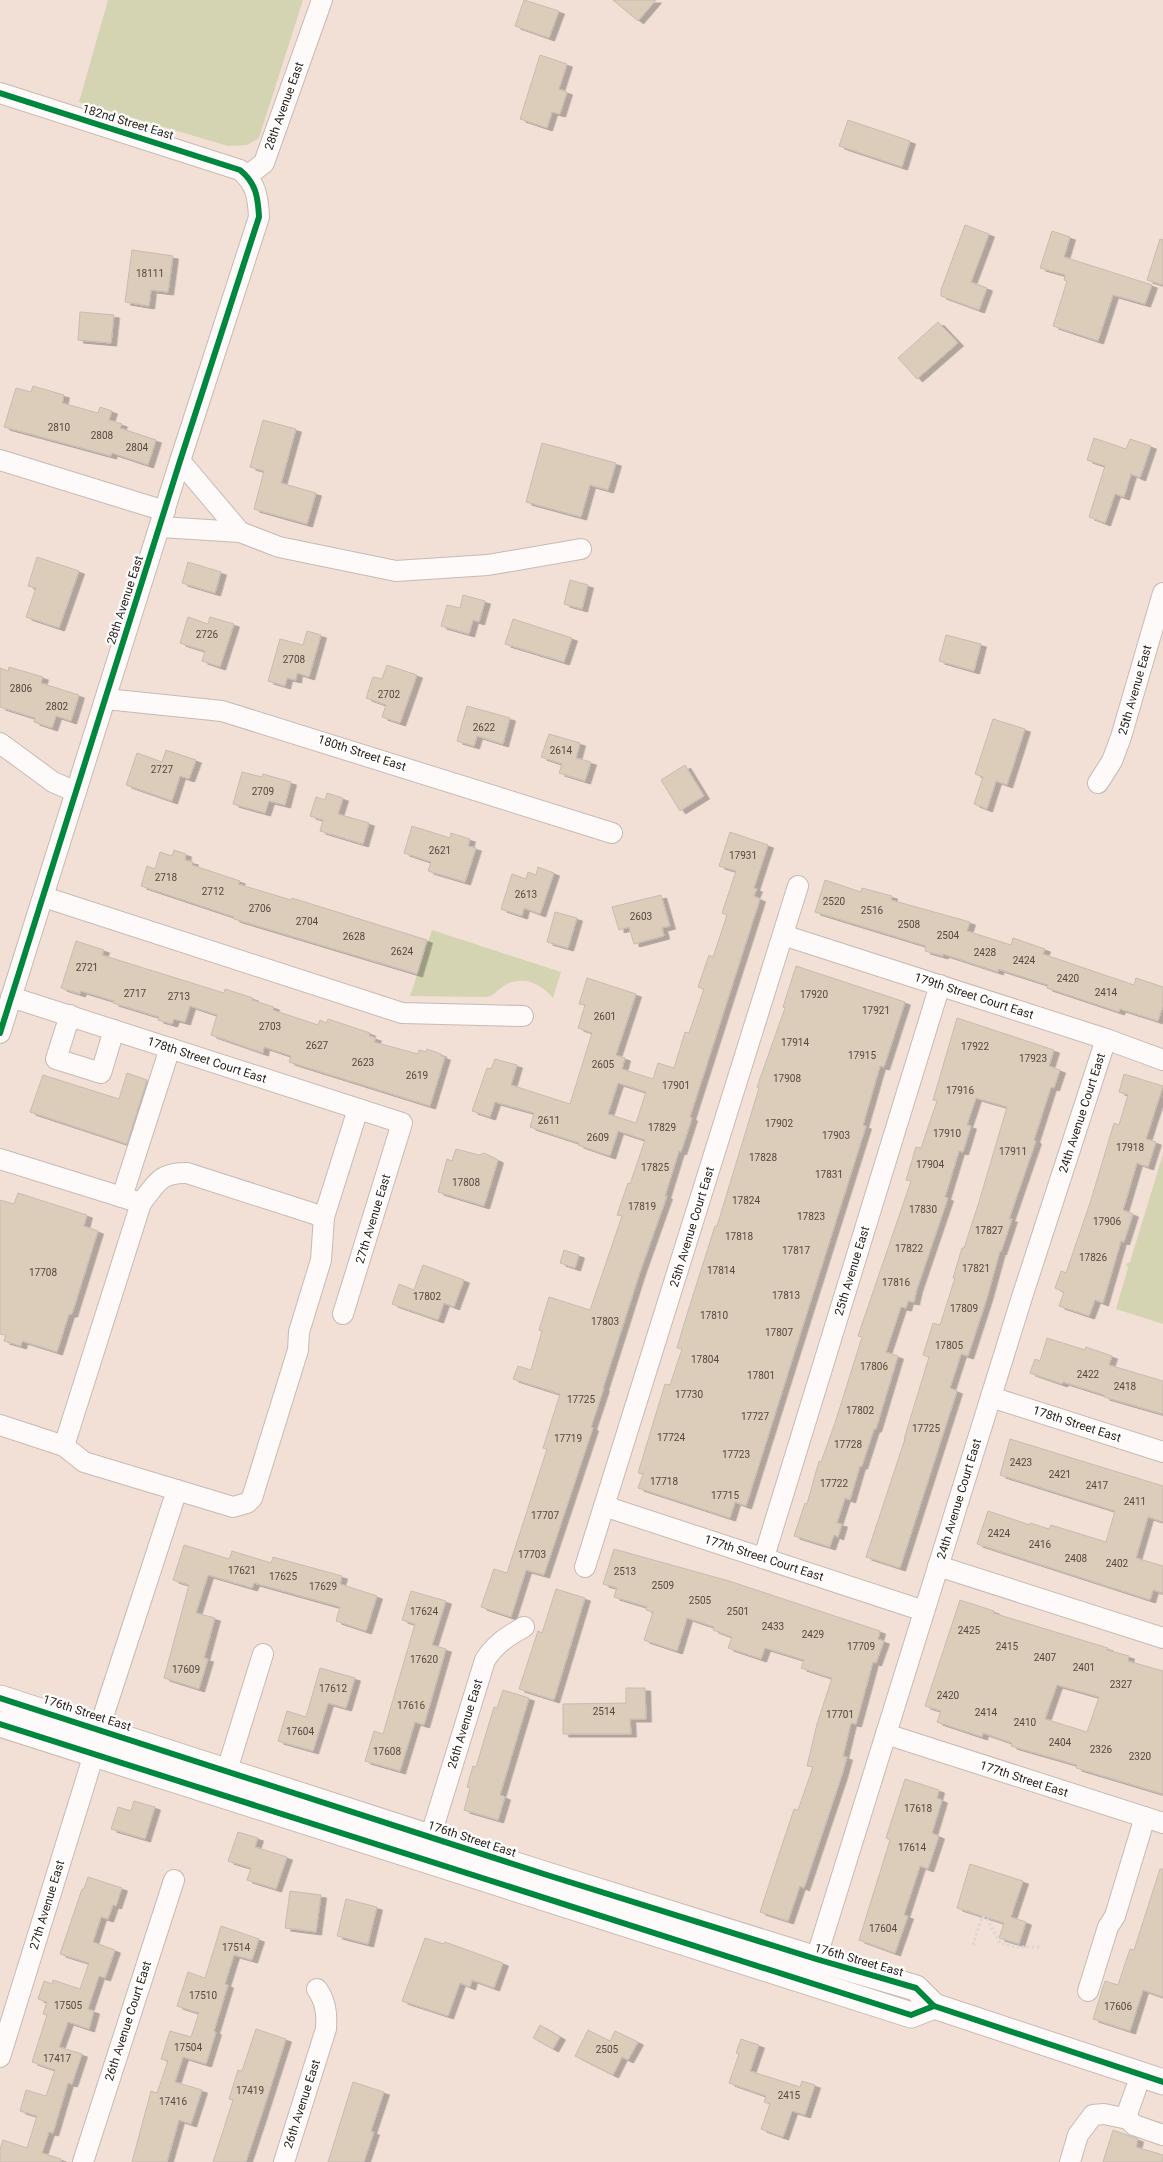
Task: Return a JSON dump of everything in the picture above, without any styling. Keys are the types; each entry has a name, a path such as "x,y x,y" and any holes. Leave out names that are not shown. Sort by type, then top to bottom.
{"main road":[{"name":"176th Street East","path":"0,1698 99,1728 430,1838 816,1959 916,1988 934,2006 1152,2078"},
{"path":"0,1724 911,2016 934,2006"},
{"path":"317,1826 333,1816 447,1855 458,1846"}],"street":[{"name":"28th Avenue East","path":"0,1033 180,461 260,216 257,190 247,176 264,163 322,0"},
{"name":"182nd Street East","path":"0,93 220,163 240,170 247,176"},
{"path":"0,460 162,519 240,532 279,547 396,571 488,565 581,549"},
{"path":"180,461 240,532"},
{"name":"25th Avenue East","path":"1098,783 1112,761 1121,737 1163,593"},
{"name":"180th Street East","path":"106,699 222,711 612,833"},
{"path":"0,743 53,782 76,792"},
{"name":"25th Avenue Court East","path":"585,1567 798,886"},
{"path":"44,897 402,1013 523,1016"},
{"name":"179th Street Court East","path":"784,935 1163,1060"},
{"name":"25th Avenue East","path":"764,1557 940,985"},
{"name":"178th Street Court East","path":"11,997 402,1123"},
{"path":"70,1016 56,1059 101,1073 114,1030"},
{"name":"24th Avenue Court East","path":"816,1959 991,1397 1106,1040"},
{"path":"64,1446 170,1048"},
{"path":"0,1426 64,1446 84,1462 233,1507 247,1503 252,1498 298,1350 299,1332 321,1260 324,1217 358,1109"},
{"name":"27th Avenue East","path":"343,1314 402,1123"},
{"path":"0,1158 131,1200"},
{"path":"131,1200 159,1179 176,1172 187,1173 324,1217"},
{"name":"178th Street East","path":"991,1397 1163,1452"},
{"path":"99,1728 177,1490"},
{"name":"177th Street Court East","path":"604,1506 924,1611"},
{"path":"938,1566 1163,1638"},
{"name":"26th Avenue East","path":"430,1838 485,1660 492,1649 505,1638 524,1627"},
{"path":"227,1770 264,1654"},
{"name":"177th Street East","path":"886,1734 1154,1820"},
{"name":"27th Avenue East","path":"0,2057 94,1754"},
{"path":"1088,1991 1108,1927 1115,1916 1154,1820"},
{"name":"26th Avenue Court East","path":"83,2162 174,1880"},
{"name":"26th Avenue East","path":"284,2162 326,2029 327,2012 323,1998 317,1990"},
{"path":"1128,2119 1127,2114 1152,2078"},
{"path":"1070,2162 1078,2135 1093,2115 1104,2114 1128,2119 1134,2125 1163,2135"}],"path":[{"path":"973,1944 982,1916 987,1919 1000,1942 1015,1947 1042,1947"}],"green space":[{"path":"108,0 303,0 259,138 247,145 228,146 79,102"},
{"path":"432,930 561,972 553,998 538,985 526,981 507,984 487,997 410,996"},
{"path":"1163,1154 1163,1324 1116,1309 1128,1268 1126,1264 1130,1262"}],"building":[{"path":"524,0 559,11 549,38 515,26"},
{"path":"613,0 656,0 638,21"},
{"path":"540,55 567,64 559,89 567,92 560,114 552,112 547,128 520,119"},
{"path":"848,120 910,141 902,167 839,146"},
{"path":"965,225 989,234 971,282 987,288 979,310 941,296 941,290"},
{"path":"1052,231 1070,237 1064,257 1152,285 1145,304 1113,295 1098,341 1053,326 1067,281 1064,280 1065,275 1040,268"},
{"path":"1160,239 1163,240 1163,285 1147,280"},
{"path":"132,250 173,256 168,292 151,290 149,306 125,302"},
{"path":"80,312 114,315 111,343 78,340"},
{"path":"938,322 958,343 917,379 898,358"},
{"path":"33,386 64,395 62,403 98,413 100,407 112,411 109,420 122,424 120,428 156,440 148,465 112,453 111,456 4,427 16,388 31,392"},
{"path":"263,420 296,429 281,483 316,493 307,524 254,509 264,471 250,467"},
{"path":"1094,438 1126,449 1130,439 1151,446 1140,478 1131,474 1124,497 1115,494 1105,523 1089,517 1105,466 1087,460"},
{"path":"542,443 616,463 608,490 590,485 581,517 526,502"},
{"path":"37,557 79,571 59,628 26,617 36,588 28,586"},
{"path":"188,562 221,572 215,593 182,583"},
{"path":"570,580 588,585 582,609 564,604"},
{"path":"463,595 485,601 479,622 473,620 469,634 441,626 447,605 460,608"},
{"path":"188,617 208,624 210,617 234,624 220,667 202,661 205,651 180,643"},
{"path":"513,619 572,638 564,662 505,644"},
{"path":"307,631 321,635 309,677 297,673 296,680 287,678 285,686 268,681 280,639 303,645"},
{"path":"946,635 981,644 974,671 939,661"},
{"path":"387,665 417,675 400,723 382,717 386,705 366,698 373,677 382,679"},
{"path":"9,667 43,677 41,683 79,695 71,721 56,716 52,728 34,722 35,718 0,707 0,668 8,671"},
{"path":"467,706 510,718 503,744 477,736 474,746 457,741"},
{"path":"993,719 1025,729 1007,785 996,781 987,809 974,804 983,777 975,774"},
{"path":"549,734 580,743 576,758 591,762 585,781 559,773 562,764 541,757"},
{"path":"166,750 196,760 189,779 180,776 172,801 126,785 137,753 162,762"},
{"path":"685,765 704,796 680,811 661,780"},
{"path":"242,772 262,777 263,774 291,782 285,805 269,801 265,813 233,804"},
{"path":"327,793 343,798 338,814 369,823 363,844 320,831 323,820 310,816 316,797 325,800"},
{"path":"412,826 450,838 451,833 470,839 468,846 476,848 465,882 428,871 431,862 404,853"},
{"path":"730,832 768,845 754,888 757,889 754,896 760,899 690,1117 692,1118 665,1196 667,1196 640,1272 603,1388 591,1427 593,1428 544,1575 526,1570 511,1617 481,1607 494,1569 507,1573 547,1449 543,1448 560,1394 513,1379 518,1366 531,1370 542,1331 539,1330 549,1297 590,1310 622,1216 617,1215 645,1140 618,1131 610,1156 578,1145 579,1143 530,1127 534,1113 495,1102 490,1117 472,1111 487,1068 491,1069 495,1059 517,1065 511,1085 570,1104 592,1033 578,1028 585,1005 579,1004 587,978 636,994 616,1055 625,1058 622,1069 653,1079 658,1063 674,1068 685,1032 689,1033 704,989 698,987 709,955 713,957 727,915 722,913 736,871 719,866","holes":["618,1083 646,1092 636,1123 608,1114"]},
{"path":"174,850 186,854 185,860 193,862 192,865 240,881 238,884 291,900 292,898 427,940 417,974 234,919 234,917 141,886 147,866 155,869 160,852 172,856"},
{"path":"538,867 554,873 540,914 524,908 522,916 501,909 512,874 526,879 528,872 536,875"},
{"path":"825,880 861,892 862,888 892,896 891,900 970,922 967,931 1011,945 1013,938 1045,949 1043,954 1134,985 1136,978 1163,987 1163,1006 1158,1021 1120,1009 1119,1012 1047,988 1048,985 998,969 998,972 943,954 943,956 925,951 926,946 815,912"},
{"path":"661,895 670,926 662,928 664,936 634,944 629,927 619,930 612,907"},
{"path":"555,912 577,918 568,948 547,942"},
{"path":"76,941 104,950 102,955 224,993 225,989 253,998 252,1000 274,1007 273,1010 318,1025 320,1020 326,1023 328,1019 370,1033 369,1036 376,1038 374,1042 418,1054 419,1050 426,1052 427,1049 441,1054 441,1056 445,1057 430,1106 289,1062 291,1056 264,1047 263,1053 211,1035 217,1015 190,1006 185,1022 174,1019 172,1024 158,1020 159,1017 113,1003 114,1001 81,991 80,994 61,988"},
{"path":"796,966 905,1002 884,1067 880,1066 863,1125 866,1126 746,1506 735,1502 730,1518 638,1488 643,1474 638,1473 665,1384 670,1385 682,1349 677,1348 684,1324 715,1226 717,1226 759,1088 757,1087 785,1008 783,1007"},
{"path":"957,1018 1054,1050 1049,1066 1060,1070 1054,1088 1051,1087 1034,1140 1036,1141 1009,1219 1012,1219 1000,1251 968,1356 961,1354 950,1388 957,1391 900,1568 866,1557 905,1439 929,1357 923,1355 933,1323 940,1325 955,1278 953,1278 962,1248 964,1248 979,1202 1007,1107 976,1098 967,1125 971,1126 963,1152 959,1151 945,1197 948,1198 914,1302 908,1301 906,1308 901,1307 886,1352 898,1356 876,1429 874,1429 862,1466 860,1466 850,1500 845,1498 837,1523 842,1524 838,1537 834,1535 830,1547 794,1536 805,1503 807,1504 819,1461 821,1462 835,1423 862,1337 858,1336 911,1181 906,1180 916,1147 921,1148 937,1101 933,1100"},
{"path":"127,1073 147,1080 127,1144 30,1112 43,1075 119,1099"},
{"path":"1124,1074 1163,1086 1146,1139 1156,1142 1148,1167 1137,1163 1123,1210 1133,1214 1124,1242 1121,1241 1103,1303 1095,1300 1089,1316 1059,1306 1064,1292 1055,1288 1061,1271 1066,1273 1091,1200 1114,1123 1119,1125 1128,1095 1119,1092"},
{"path":"456,1149 479,1155 484,1153 498,1160 484,1206 438,1192 447,1159 452,1161"},
{"path":"18,1193 87,1215 84,1226 98,1231 72,1314 69,1314 57,1352 22,1341 21,1346 4,1341 6,1335 0,1334 0,1200 14,1204"},
{"path":"564,1250 579,1255 575,1268 560,1263"},
{"path":"423,1265 464,1280 454,1307 444,1303 438,1320 392,1304 399,1284 414,1290"},
{"path":"1047,1338 1085,1350 1086,1347 1112,1356 1109,1365 1163,1381 1163,1414 1030,1373 1035,1359 1040,1361"},
{"path":"1010,1439 1163,1486 1163,1522 1148,1517 1136,1558 1163,1566 1163,1593 1153,1590 1150,1600 977,1544 988,1511 1030,1525 1030,1523 1049,1529 1051,1525 1106,1542 1115,1511 1000,1475"},
{"path":"184,1545 229,1559 232,1551 271,1563 273,1557 342,1576 340,1584 377,1596 366,1631 336,1621 340,1607 254,1583 252,1588 208,1575 196,1613 215,1618 204,1658 208,1659 199,1689 164,1678 189,1585 173,1580"},
{"path":"614,1549 729,1581 880,1631 878,1639 884,1641 876,1663 873,1662 856,1724 851,1723 843,1756 847,1757 842,1775 804,1888 800,1886 788,1921 760,1912 794,1809 798,1810 813,1767 807,1766 817,1724 832,1678 801,1668 804,1660 765,1648 761,1659 728,1648 732,1637 713,1630 714,1627 687,1618 677,1651 644,1640 653,1612 646,1610 647,1607 614,1597 617,1588 603,1584"},
{"path":"556,1589 585,1598 554,1700 519,1689 538,1631 542,1633"},
{"path":"411,1591 446,1601 432,1645 446,1649 424,1725 415,1722 400,1771 365,1761 374,1731 383,1734 415,1624 402,1620"},
{"path":"960,1600 994,1611 993,1613 1108,1648 1107,1650 1129,1656 1128,1661 1163,1671 1163,1794 1076,1768 1077,1765 1011,1746 1012,1743 983,1733 982,1737 937,1722 941,1711 925,1706","holes":["1057,1685 1099,1697 1087,1732 1045,1719"]},
{"path":"320,1668 355,1678 346,1708 328,1703 313,1751 278,1741 287,1711 306,1717"},
{"path":"626,1688 645,1688 646,1719 630,1719 631,1734 563,1734 563,1704 626,1703"},
{"path":"503,1690 529,1698 500,1795 505,1797 498,1820 464,1810 470,1788 467,1787 473,1766 476,1767 494,1707 497,1708"},
{"path":"905,1779 939,1790 937,1798 942,1800 932,1833 939,1836 928,1869 920,1866 904,1915 908,1916 895,1953 859,1940 890,1840 886,1838"},
{"path":"134,1801 155,1807 145,1839 111,1829 118,1807 131,1811"},
{"path":"238,1832 258,1838 255,1847 287,1857 276,1889 247,1880 251,1868 228,1861"},
{"path":"970,1864 1023,1881 1011,1917 1026,1922 1019,1944 999,1938 1004,1923 957,1908"},
{"path":"1160,1869 1163,1869 1163,1997 1143,1990 1130,2031 1093,2019 1105,1981 1118,1985 1130,1949 1134,1950"},
{"path":"88,1877 122,1888 116,1906 113,1905 108,1919 101,1917 93,1942 115,1950 105,1978 99,1976 88,2009 94,2011 89,2029 68,2022 59,2047 82,2054 72,2084 68,2083 53,2133 49,2132 42,2153 61,2159 61,2162 0,2162 0,2149 3,2140 27,2148 37,2116 20,2111 26,2090 46,2096 55,2070 32,2062 47,2015 43,2014 47,2002 38,1999 44,1981 52,1984 53,1980 80,1989 89,1963 60,1954 82,1889 84,1889"},
{"path":"290,1891 321,1895 316,1932 285,1928"},
{"path":"346,1899 377,1907 368,1944 337,1936"},
{"path":"221,1926 259,1939 252,1960 234,1955 225,1984 228,1985 214,2031 216,2032 206,2064 183,2057 175,2082 202,2090 191,2124 179,2120 167,2162 132,2162 151,2091 157,2093 168,2061 161,2059 170,2031 191,2037 199,2013 177,2006 188,1972 205,1978"},
{"path":"425,1938 444,1944 445,1942 503,1963 494,1988 472,1980 470,1987 460,1983 448,2016 402,2001"},
{"path":"540,2025 560,2037 553,2049 533,2038"},
{"path":"256,2029 286,2039 261,2117 246,2162 213,2162 233,2100 229,2099 238,2070 242,2071"},
{"path":"588,2030 610,2041 615,2031 638,2042 628,2060 622,2057 613,2075 575,2056"},
{"path":"741,2039 759,2045 750,2071 800,2087 802,2081 815,2085 805,2115 792,2111 783,2137 761,2129 770,2104 764,2102 766,2096 729,2083 739,2054 736,2053"},
{"path":"353,2082 384,2092 371,2131 374,2132 364,2162 328,2162"},
{"path":"1113,2130 1138,2139 1136,2147 1163,2155 1163,2162 1103,2162"}],"cycle path":[{"path":"0,93 240,170 253,185 258,203 259,217 0,1033"},
{"path":"0,1698 547,1875 816,1959 916,1988 934,2006 1163,2082"},
{"path":"0,1724 911,2015 934,2006"}]}
